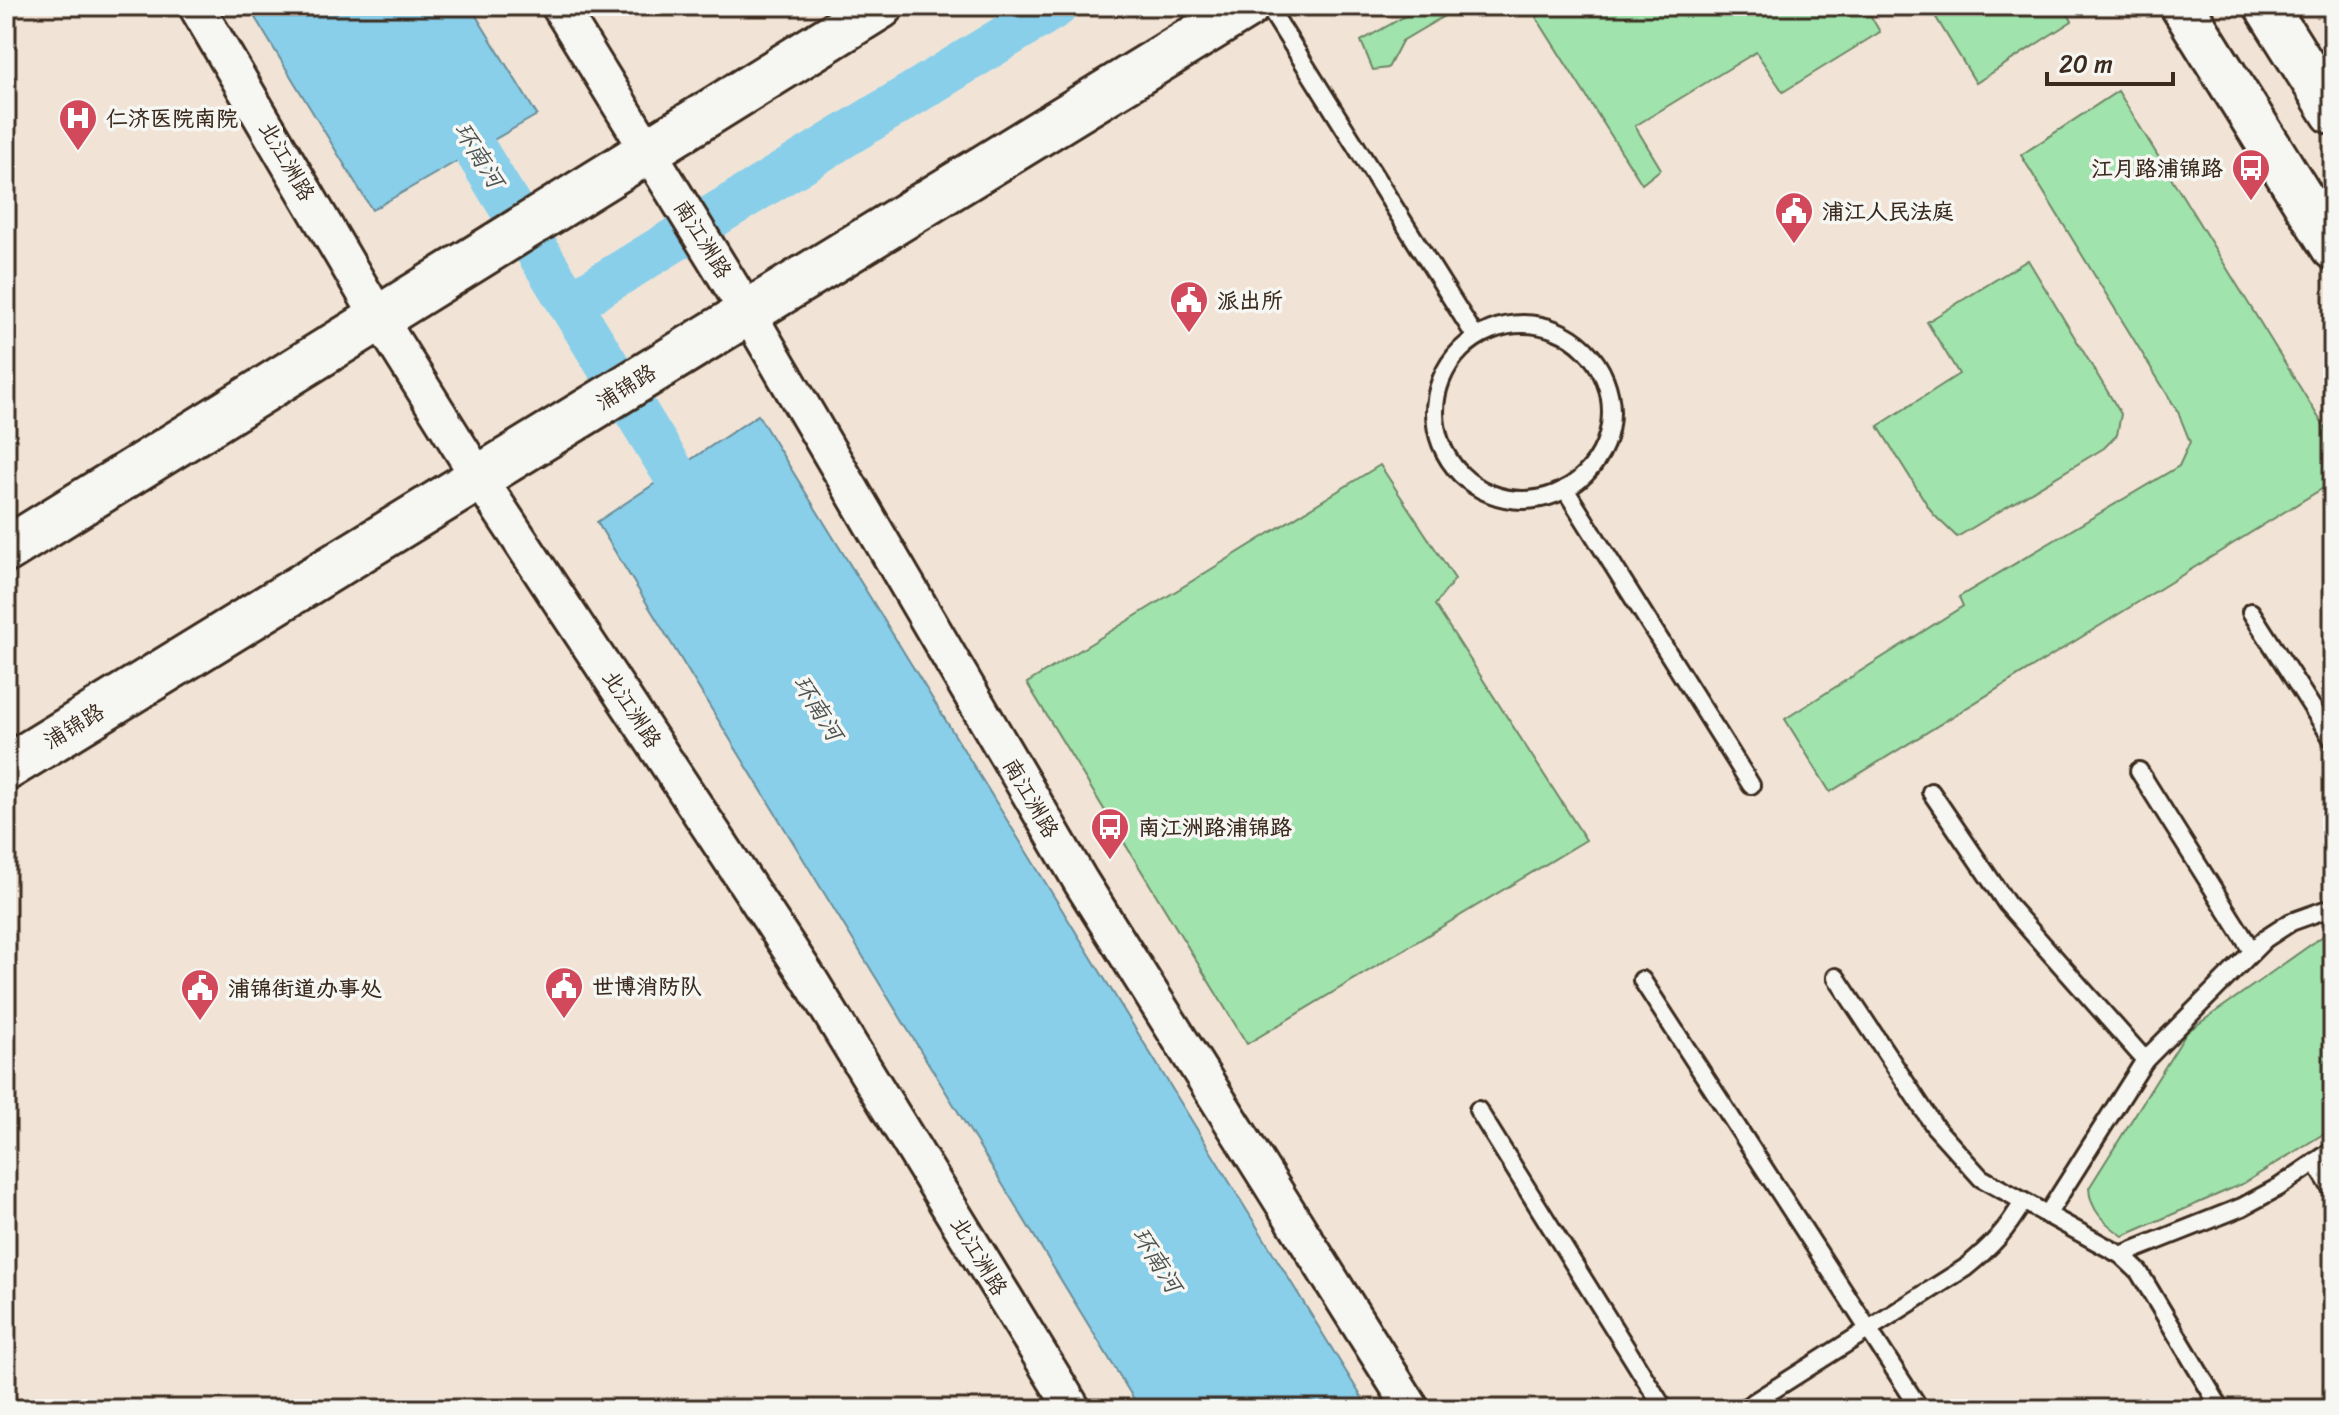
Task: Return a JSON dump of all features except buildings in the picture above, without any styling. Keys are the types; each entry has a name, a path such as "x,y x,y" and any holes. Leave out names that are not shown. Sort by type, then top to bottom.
{"main road":[{"path":"6,550 593,185 657,164 881,6"},
{"name":"浦锦路","path":"6,768 693,346 739,299 1247,6"}],"street":[{"name":"北江洲路","path":"196,6 379,318 479,478 810,980 1073,1409"},
{"name":"南江洲路","path":"559,6 739,299 1081,882 1412,1409"},
{"path":"2182,6 2333,248"},
{"path":"2266,6 2333,113"}],"lane":[{"path":"1268,6 1475,336"},
{"path":"1539,324 1568,335 1598,364 1611,397 1611,427 1605,447 1589,473 1558,494 1528,501 1492,496 1470,484 1448,460 1435,430 1435,397 1447,364 1475,336 1503,325 1539,324"},
{"path":"1565,489 1751,785"},
{"path":"2251,612 2333,740"},
{"path":"2139,771 2252,951"},
{"path":"1931,792 2007,904 2145,1060"},
{"path":"2047,1215 2145,1060 2265,939 2291,922 2333,907"},
{"path":"1836,977 1935,1127 1981,1178 2121,1255 2139,1272 2221,1409"},
{"path":"1642,980 1920,1409"},
{"path":"1478,1110 1664,1409"},
{"path":"2121,1255 2242,1207 2279,1187 2333,1150"},
{"path":"2315,1162 2333,1191"},
{"path":"1743,1409 1965,1268 2005,1233 2023,1202"}],"green space":[{"path":"1423,6 1461,6 1402,41 1388,68 1373,70 1361,41"},
{"path":"1554,6 1865,6 1880,32 1783,92 1756,52 1635,126 1661,169 1642,184 1536,17"},
{"path":"1929,6 2063,6 2072,21 1976,83"},
{"path":"2118,91 2333,441 2333,482 1830,792 1785,719 1963,606 1959,597 2179,466 2190,442 2178,412 2021,155"},
{"path":"2028,260 2121,414 2117,435 2104,448 1957,537 1933,514 1878,426 1959,374 1927,322"},
{"path":"1380,465 1455,579 1435,605 1586,840 1247,1044 1027,683"},
{"path":"2333,929 2333,1128 2244,1183 2123,1236 2095,1210 2089,1188 2187,1032"}],"water":[{"path":"248,6 470,6 537,115 372,210"},
{"path":"758,415 1369,1409 1140,1409 597,522"}],"waterway":[{"name":"环南河","path":"387,6 703,521"},
{"path":"570,304 1056,6"}],"place":[{"name":"仁济医院南院","path":"78,152"},
{"name":"江月路浦锦路","path":"2251,202"},
{"name":"浦江人民法庭","path":"1794,245"},
{"name":"派出所","path":"1189,334"},
{"name":"南江洲路浦锦路","path":"1110,861"},
{"name":"世博消防队","path":"564,1020"},
{"name":"浦锦街道办事处","path":"200,1022"}]}
